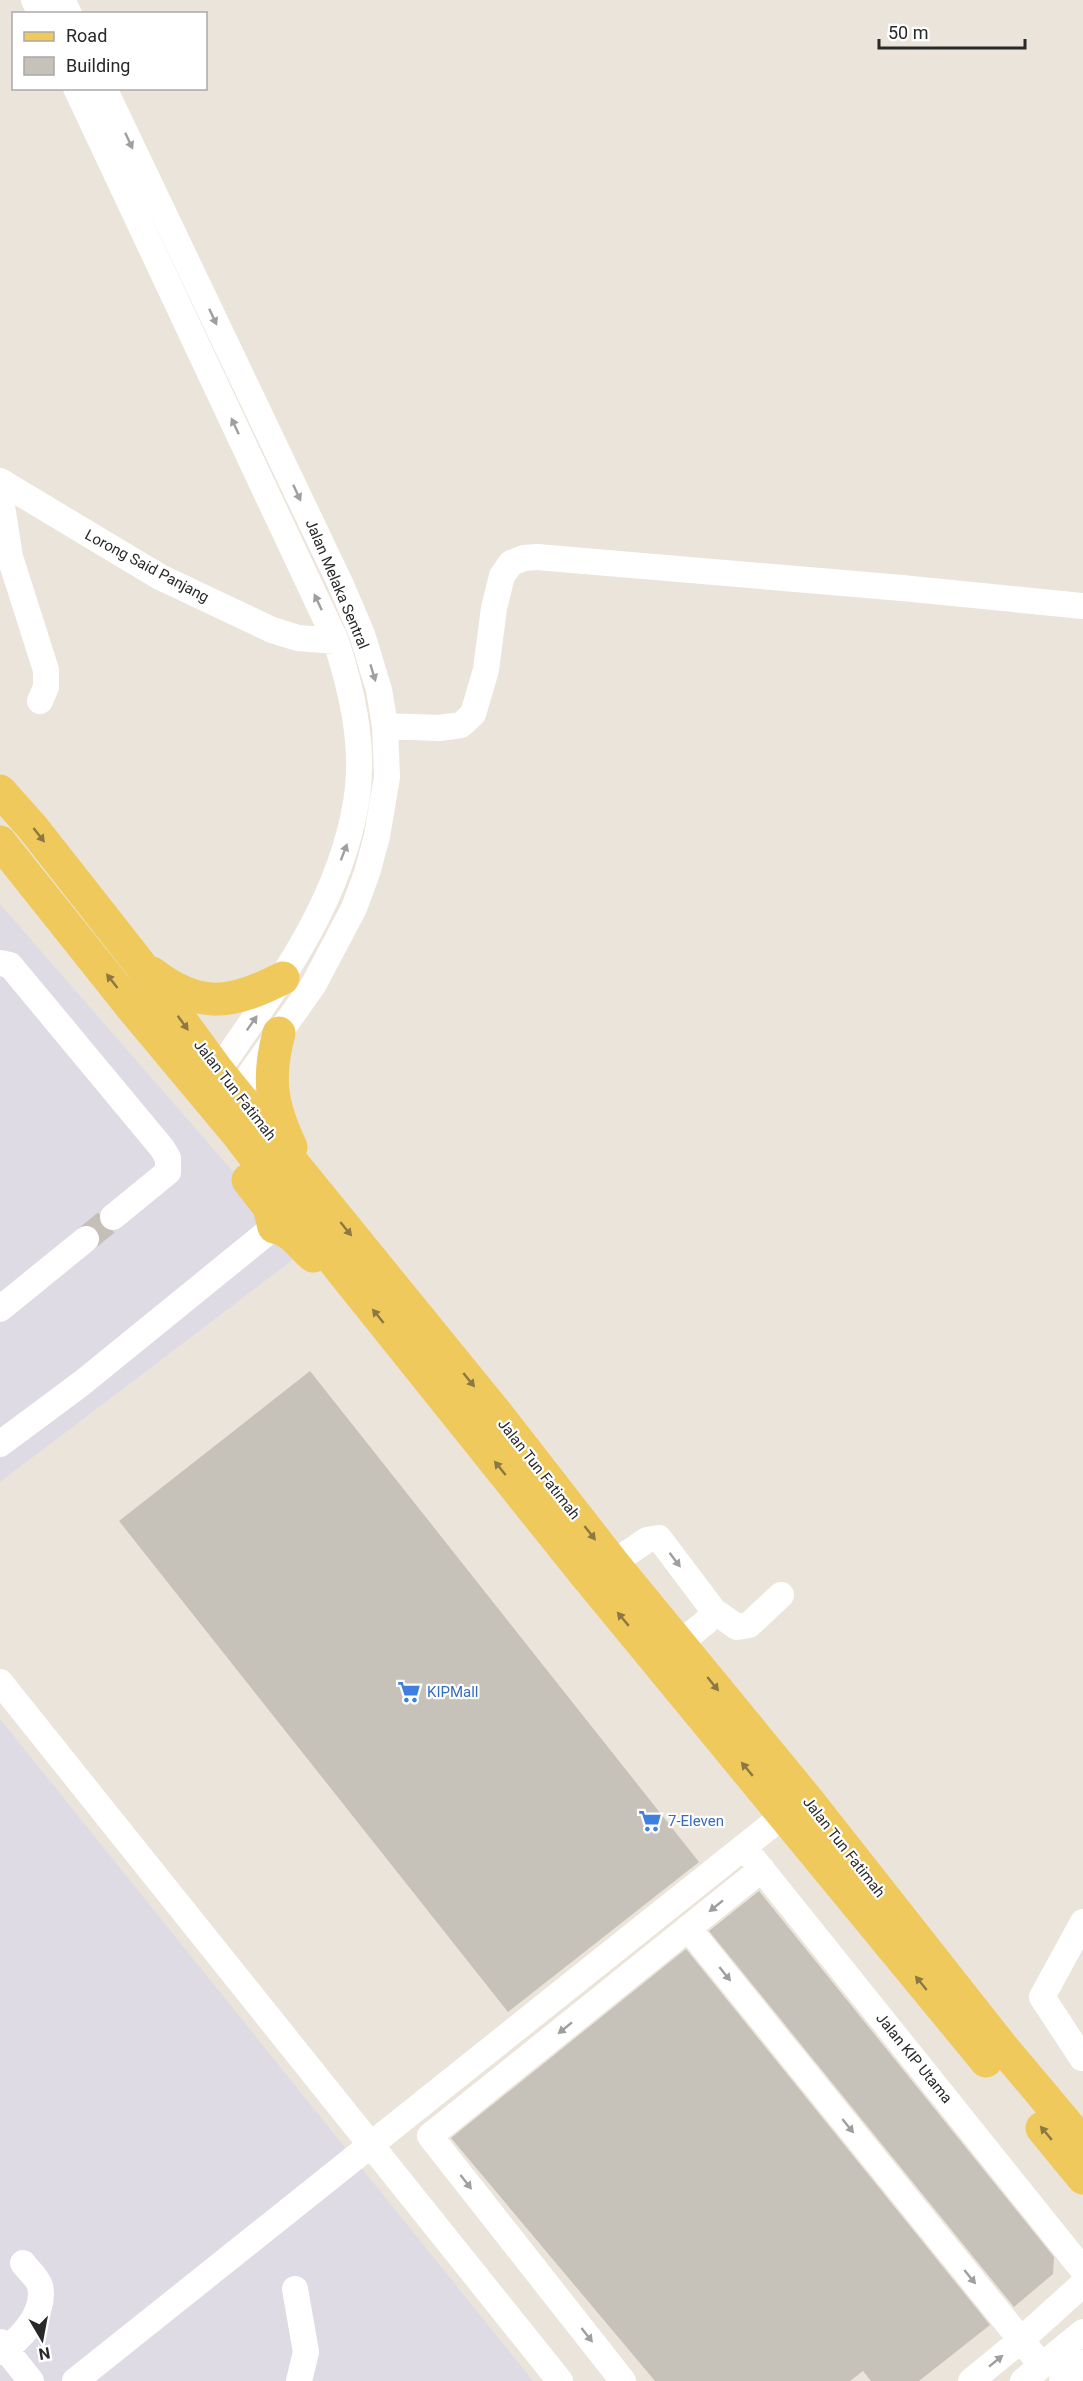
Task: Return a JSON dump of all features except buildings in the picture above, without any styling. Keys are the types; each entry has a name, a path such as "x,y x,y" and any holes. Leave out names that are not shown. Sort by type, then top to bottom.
{"main road":[{"name":"Jalan Tun Fatimah","path":"0,791 33,828 139,963 220,1092 341,1270 584,1573 1083,2178"},
{"name":"Jalan Tun Fatimah","path":"0,843 133,1009 220,1092 309,1183 497,1414 613,1563 680,1643 1003,2049 1083,2144"},
{"path":"139,963 167,984 190,996 209,1000 233,999 283,978"},
{"path":"133,1009 143,1042 165,1081 265,1201 274,1227 283,1228 292,1234 330,1270 341,1270"},
{"path":"279,1033 272,1058 273,1096 290,1144 309,1183"}],"street":[{"name":"Jalan Melaka Sentral","path":"77,90 336,641 352,697 358,741 356,799 350,834 335,876 316,918 220,1092"},
{"name":"Jalan Melaka Sentral","path":"105,90 341,585 362,634 379,690 385,726 387,777 367,873 354,908 314,984 279,1033 220,1092"},
{"name":"Lorong Said Panjang","path":"0,481 160,577 272,630 298,639 336,641"},
{"path":"0,481 10,557 46,670 46,687 40,701"},
{"path":"385,726 439,728 461,725 473,714 486,670 494,608 502,576 511,563 524,558 537,557 674,568 1083,606"},
{"path":"0,963 10,965 168,1158 168,1172 114,1216"},
{"path":"0,1444 82,1383 274,1227"},
{"path":"0,1309 86,1239"},
{"path":"613,1563 647,1540 658,1538 714,1611 737,1627 749,1625 781,1595"},
{"path":"680,1643 706,1622 714,1611"},
{"path":"0,1682 560,2381"},
{"path":"83,2379 785,1814"},
{"name":"Jalan KIP Utama","path":"744,1847 1083,2270"},
{"path":"623,2381 430,2136 762,1869"},
{"path":"1082,2058 1041,1997 1076,1949 1083,1922"},
{"path":"688,1928 1022,2340 1042,2376"},
{"path":"23,2263 40,2284 40,2299 36,2317 2,2348 31,2381"},
{"path":"971,2381 1022,2340 1083,2284"},
{"path":"295,2289 306,2352 299,2381"},
{"path":"1042,2376 1083,2332"},
{"path":"1042,2376 1083,2363"}],"shaded area":[{"path":"0,904 303,1252 0,1482"},
{"path":"0,1719 533,2381 0,2381"}],"tunnel":[{"path":"86,1239 113,1217"}],"place":[{"name":"KIPMall","path":"409,1692"},
{"name":"7-Eleven","path":"650,1821"}]}
